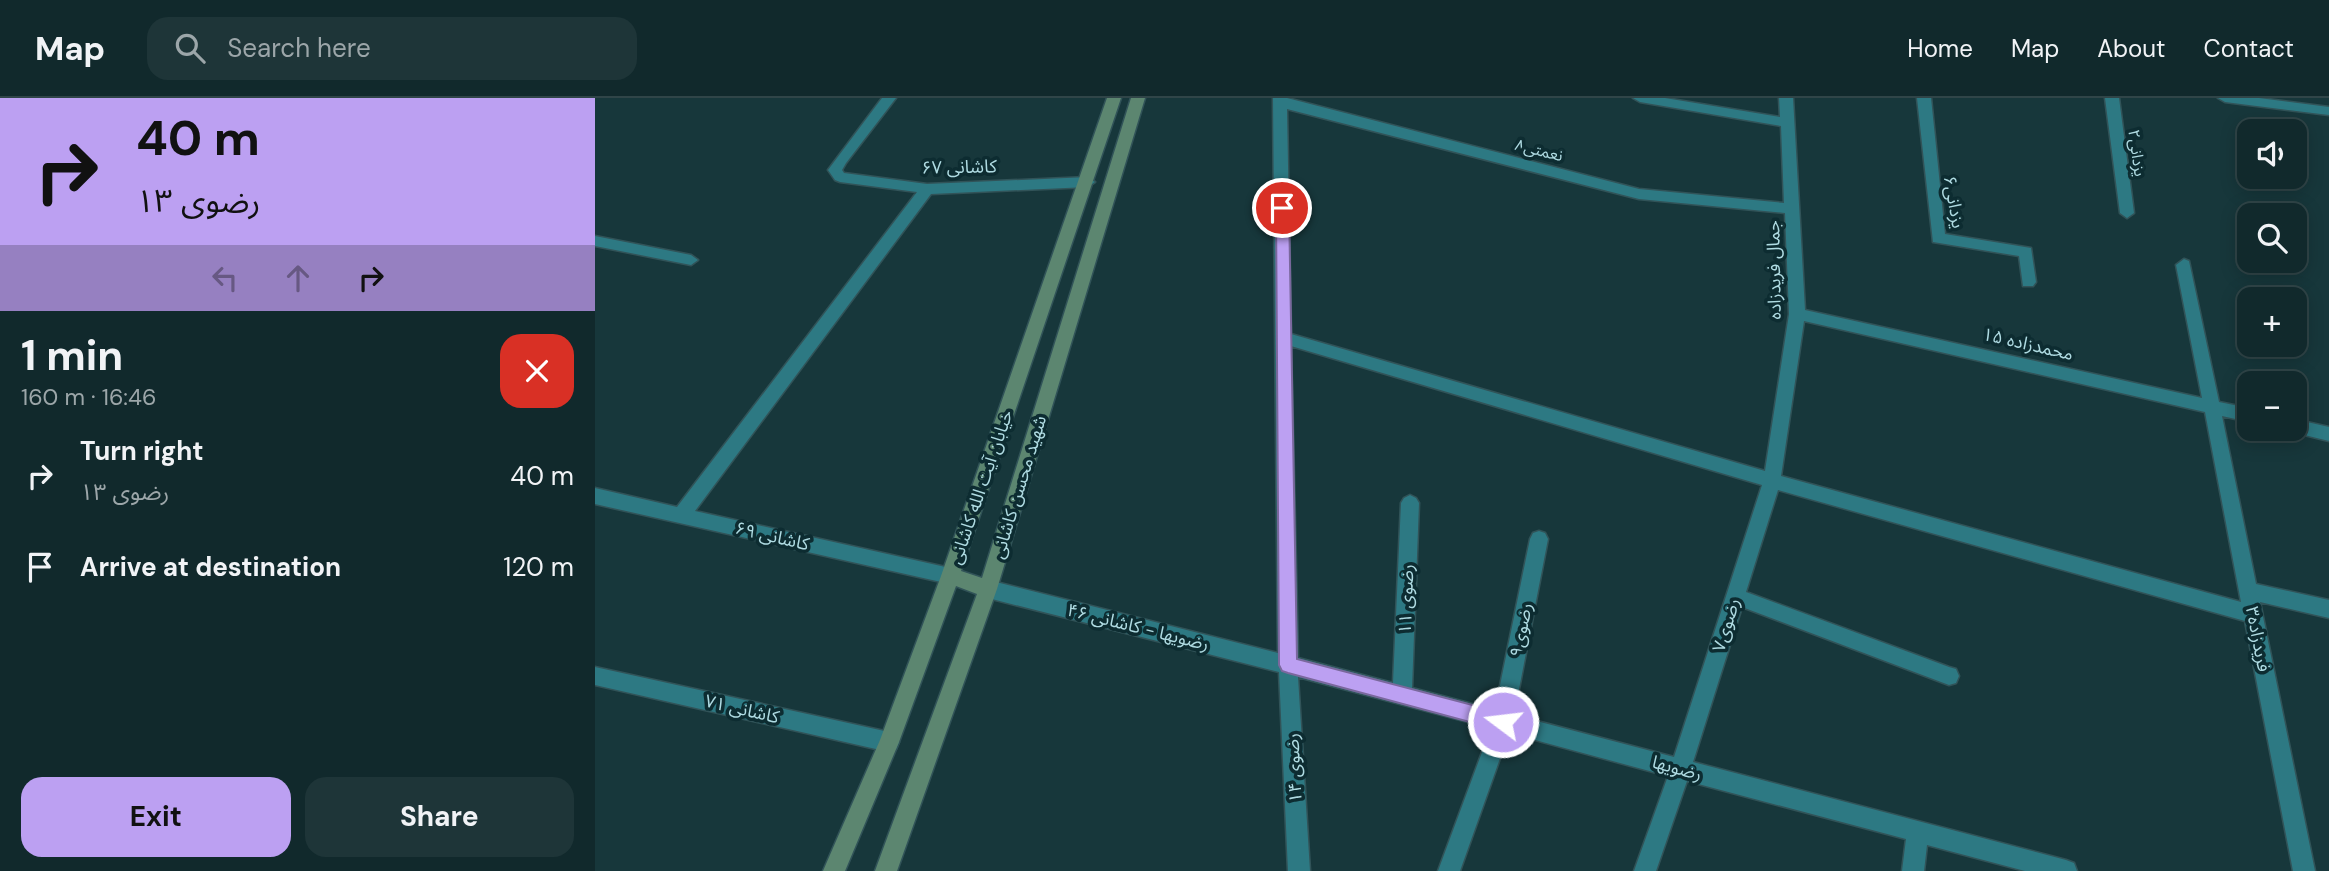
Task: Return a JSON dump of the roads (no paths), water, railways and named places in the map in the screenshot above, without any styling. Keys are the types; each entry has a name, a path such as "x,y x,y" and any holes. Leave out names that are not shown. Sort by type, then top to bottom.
{"main road":[{"name":"خیابان آیت الله کاشانی","path":"834,871 889,741 950,576 1088,182 1114,98"},
{"name":"شهید محسن کاشانی","path":"886,871 988,589 1138,98"},
{"path":"950,576 988,589"}],"street":[{"name":"کاشانی ۶۷","path":"889,98 835,170 840,177 927,189 1088,182"},
{"path":"1640,98 1788,124"},
{"name":"جمال فریدزاده","path":"1772,481 1797,314 1786,98"},
{"name":"یزدانی۶","path":"1924,98 1938,238 2026,252 2028,282"},
{"name":"یزدانی۲","path":"2112,98 2127,213"},
{"path":"2225,98 2329,111"},
{"name":"نعمتی۸","path":"1280,101 1639,194 1792,209"},
{"name":"رضوی ۱۴","path":"1280,101 1288,665 1299,871"},
{"path":"681,515 927,189"},
{"path":"595,241 691,260"},
{"name":"فریدزاده۳","path":"2184,265 2304,871"},
{"name":"محمدزاده ۱۵","path":"1797,314 2237,412"},
{"path":"1284,338 1772,481 2253,614"},
{"path":"2307,429 2329,434"},
{"name":"رضوی۷","path":"1645,871 1681,769 1772,481"},
{"name":"کاشانی ۶۹","path":"595,496 950,576"},
{"name":"رضوی ۱۱","path":"1402,695 1410,503"},
{"name":"رضوی۹","path":"1449,871 1503,722 1539,538"},
{"name":"رضویها - کاشانی ۴۶","path":"988,589 1288,665"},
{"path":"2249,591 2329,609"},
{"path":"1735,596 1949,676"},
{"name":"رضویها","path":"1288,665 2066,871"},
{"name":"کاشانی ۷۱","path":"595,676 889,741"},
{"path":"1913,871 1918,832"}]}
